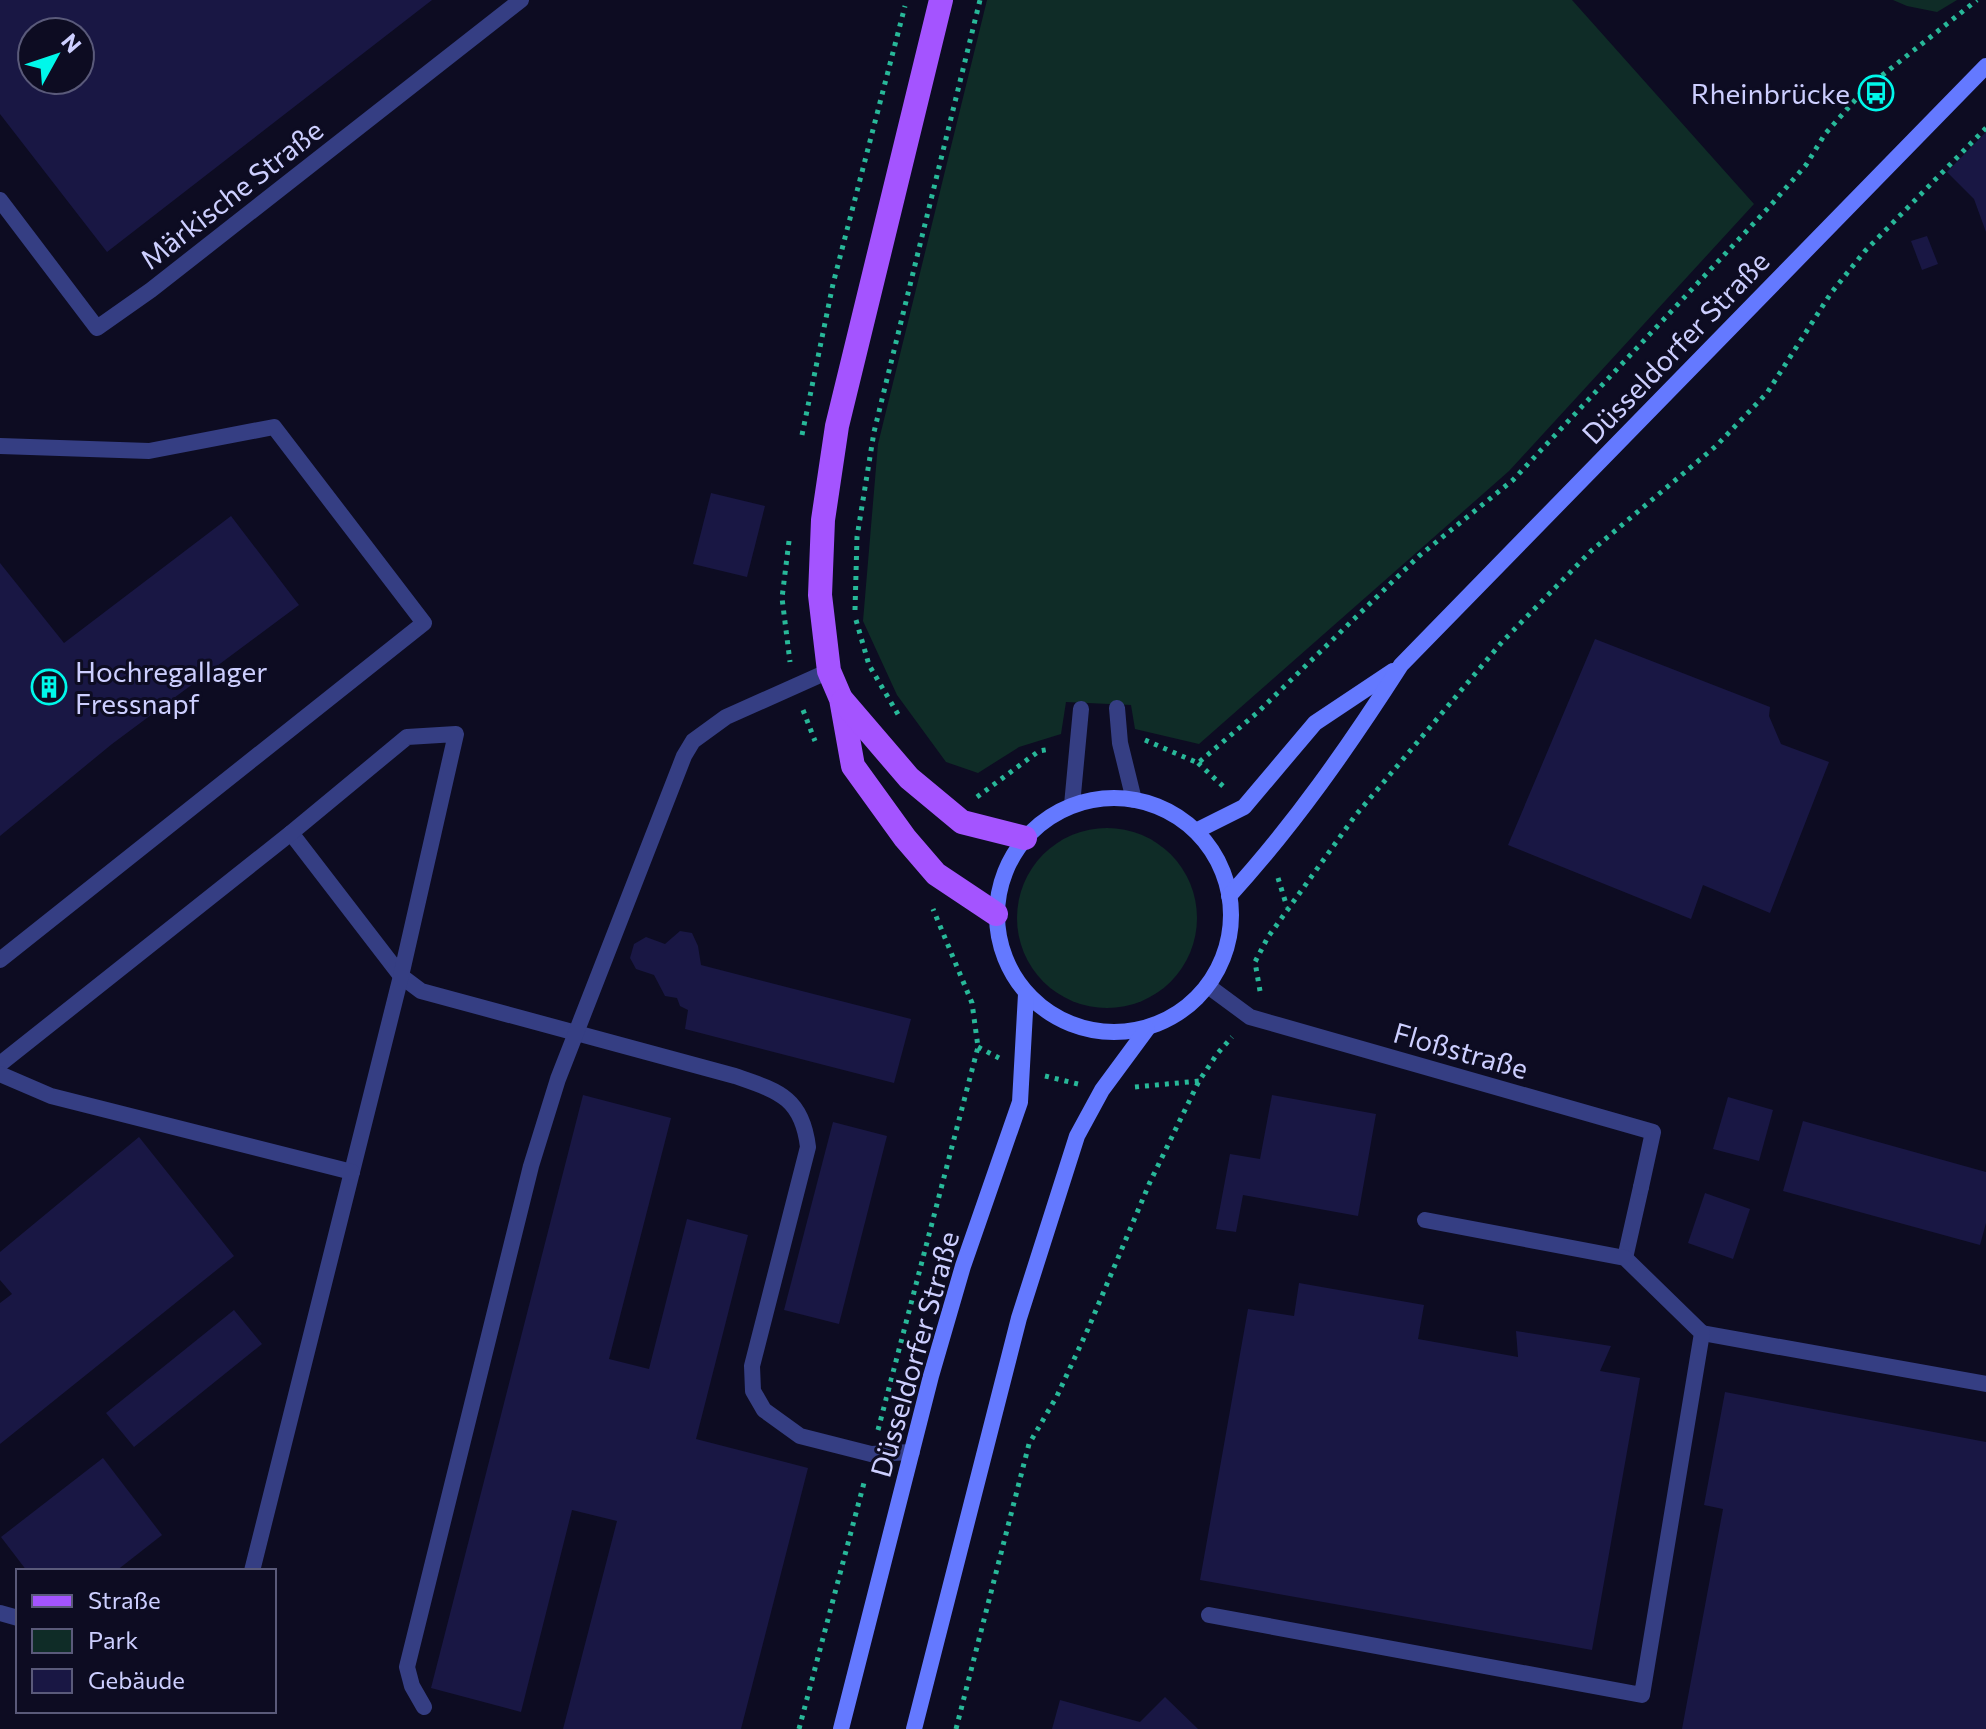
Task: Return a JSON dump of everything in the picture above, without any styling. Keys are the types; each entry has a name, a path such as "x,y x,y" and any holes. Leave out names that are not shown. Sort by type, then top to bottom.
{"main road":[{"path":"941,0 837,426 823,520 820,595 829,671 841,699 853,766 905,838 936,874 996,914"},
{"name":"Düsseldorfer Straße","path":"1229,896 1269,852 1335,764 1401,665 1986,66"},
{"name":"Düsseldorfer Straße","path":"1196,831 1244,807 1315,723 1401,665"},
{"path":"841,699 909,778 962,822 1025,838"},
{"path":"1103,798 1134,800 1168,811 1196,831 1212,850 1223,872 1229,896 1231,928 1223,959 1208,986 1191,1005 1147,1029 1114,1033 1082,1029 1052,1015 1026,994 1004,957 996,914 1000,886 1009,861 1025,838 1046,818 1072,805 1103,798"},
{"name":"Düsseldorfer Straße","path":"841,1729 963,1266 1020,1102 1026,994"},
{"path":"914,1729 1019,1318 1072,1150 1102,1090 1147,1029"}],"street":[{"name":"Märkische Straße","path":"0,200 97,328 151,290 521,0"},
{"path":"0,446 149,451 274,427 424,623 0,960"},
{"path":"424,1707 412,1686 407,1667 531,1166 558,1079 684,756 705,729 829,671"},
{"path":"1117,708 1120,743 1134,800"},
{"path":"1072,805 1081,709"},
{"path":"0,1064 407,737 456,734 401,976 253,1569"},
{"path":"291,833 401,976 421,991 735,1076 767,1087 792,1104 805,1123 808,1147 752,1366 753,1391 764,1410 800,1436 871,1454 912,1452"},
{"name":"Floßstraße","path":"1208,986 1250,1017 1653,1132 1625,1258"},
{"path":"0,1074 51,1096 352,1172"},
{"path":"1425,1220 1625,1258 1702,1333 1986,1384"},
{"path":"1209,1615 1642,1695 1702,1333"}],"path":[{"path":"903,724 869,665 855,616 857,537 874,432 980,0"},
{"path":"1120,743 1145,740 1198,763 1258,712 1419,556 1513,480 1771,205 1806,165 1825,134 1865,89 1977,0"},
{"path":"956,1729 1029,1444 1063,1383 1150,1182 1199,1081 1217,1054 1250,1017 1261,989 1255,962 1268,937 1355,816 1502,642 1591,551 1716,446 1767,393 1822,306 1865,251 1986,128"},
{"path":"979,793 1039,751 1080,744"},
{"path":"799,1729 978,1047 972,1003 932,907"}],"green space":[{"path":"987,0 1572,0 1754,204 1509,471 1199,744 1135,729 1131,705 1066,702 1061,734 1019,747 978,773 946,762 897,695 863,621 878,444"},
{"path":"1893,0 1957,0 1937,12"},
{"path":"1107,828 1141,835 1170,855 1190,884 1197,918 1190,952 1170,981 1141,1001 1107,1008 1073,1001 1044,981 1024,952 1017,918 1024,884 1044,855 1073,835"}],"building":[{"path":"0,0 432,0 107,252 0,114"},
{"path":"1986,132 1986,232 1974,199 1947,172"},
{"path":"1927,236 1938,264 1922,270 1911,241"},
{"path":"711,493 765,506 747,577 693,564"},
{"path":"231,516 299,605 112,744 0,836 0,563 64,643"},
{"path":"1595,639 1770,707 1769,716 1781,744 1829,762 1770,913 1703,885 1691,919 1508,845"},
{"path":"680,931 692,933 701,965 911,1019 894,1083 685,1029 688,1010 680,1006 677,998 665,996 654,975 636,969 630,958 634,944 646,937 665,944"},
{"path":"583,1095 671,1118 609,1359 649,1369 687,1219 748,1235 696,1439 808,1468 741,1729 563,1729 617,1521 572,1510 521,1712 431,1688"},
{"path":"1272,1095 1376,1114 1358,1216 1243,1195 1236,1232 1216,1229 1230,1154 1260,1159"},
{"path":"1728,1097 1773,1110 1759,1161 1713,1149"},
{"path":"1803,1121 1986,1172 1986,1223 1980,1245 1783,1191"},
{"path":"833,1122 887,1136 839,1324 784,1310"},
{"path":"139,1137 234,1256 0,1444 0,1303 12,1294 0,1280 0,1252"},
{"path":"1705,1193 1750,1209 1733,1259 1688,1243"},
{"path":"1299,1283 1424,1305 1418,1339 1518,1357 1516,1331 1611,1346 1600,1371 1640,1378 1592,1650 1200,1580 1248,1309 1294,1316"},
{"path":"234,1310 262,1344 134,1447 106,1413"},
{"path":"1725,1392 1986,1442 1986,1729 1682,1729 1723,1509 1704,1505"},
{"path":"103,1458 162,1535 119,1569 25,1569 1,1537"},
{"path":"1165,1697 1198,1729 1052,1729 1060,1700 1140,1722"}],"place":[{"name":"Rheinbrücke","path":"1876,93"},
{"name":"Hochregallager Fressnapf","path":"49,687"}]}
